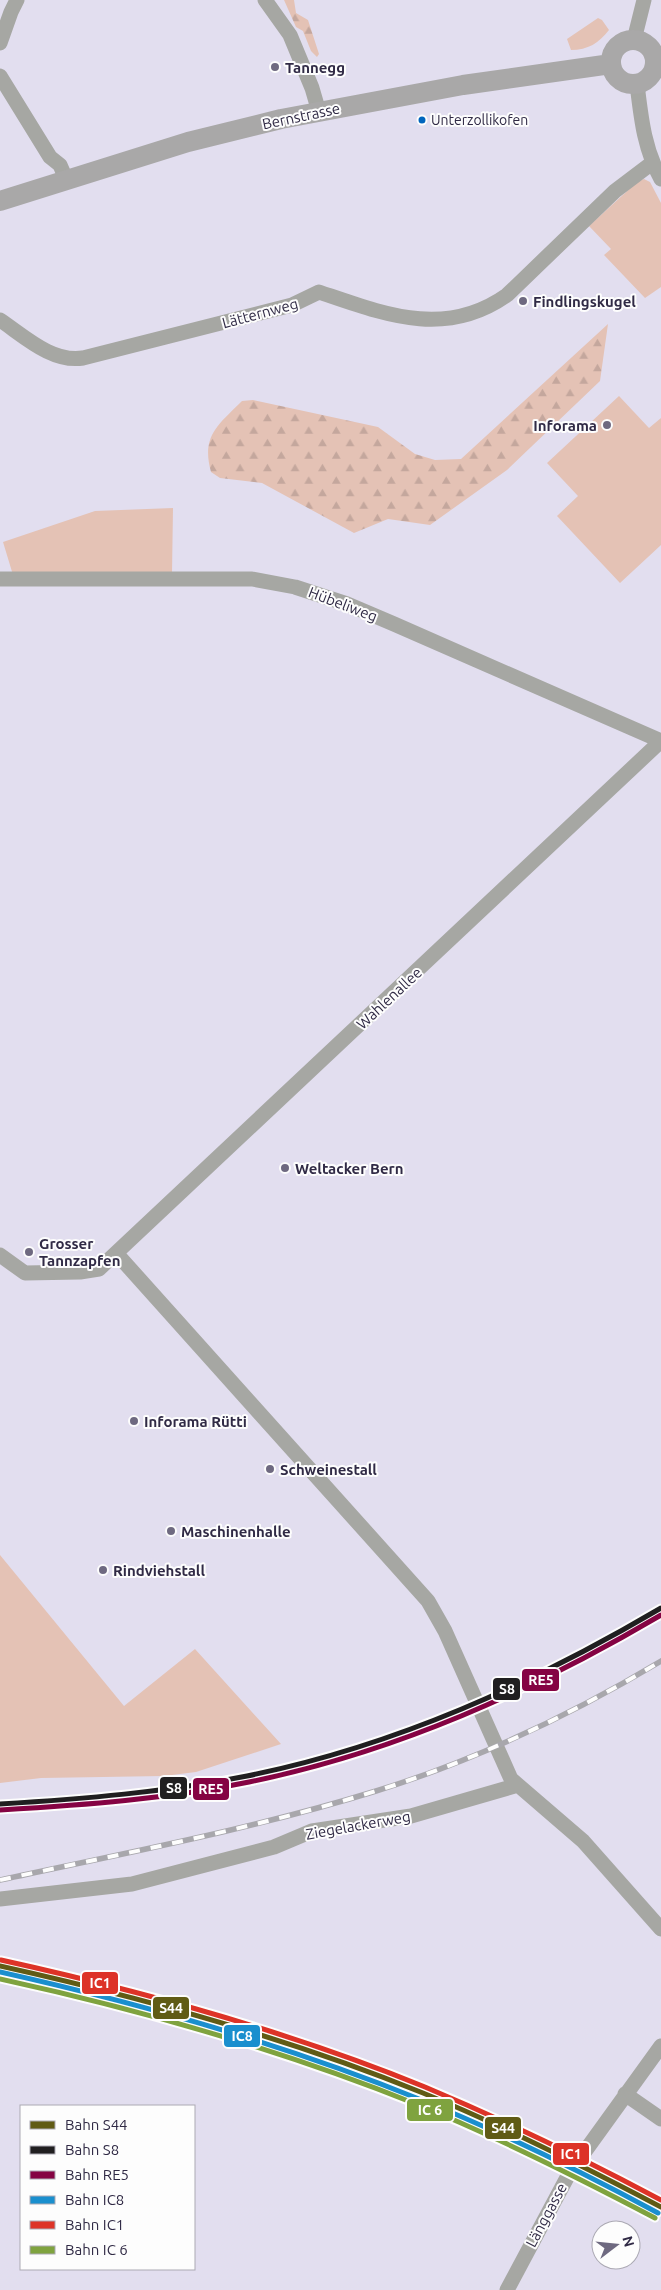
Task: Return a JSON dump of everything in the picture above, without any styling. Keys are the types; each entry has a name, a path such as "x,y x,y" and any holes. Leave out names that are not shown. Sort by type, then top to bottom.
{"main road":[{"path":"634,40 648,46 658,58 649,78 637,84 619,80 610,64 613,51 617,46 622,42 634,40"},
{"name":"Bernstrasse","path":"0,202 66,179 188,142 319,112 478,83 610,64"}],"street":[{"path":"0,43 10,12 17,0"},
{"path":"265,0 290,35 312,88 319,112"},
{"path":"634,40 644,0"},
{"path":"0,76 50,157 60,165 66,179"},
{"path":"637,84 641,121 652,163 661,179"},
{"name":"Lätternweg","path":"0,320 50,352 68,360 292,305 319,292 389,316 410,319 446,319 462,316 490,306 507,295 615,192 652,163"},
{"name":"Hübeliweg","path":"0,579 252,578 295,586 378,617 661,741"},
{"name":"Wahlenallee","path":"0,1256 25,1273 80,1272 98,1269 661,741"},
{"path":"116,1253 428,1601 439,1618 511,1779 582,1841 661,1929"},
{"name":"Ziegelackerweg","path":"0,1899 132,1884 274,1847 312,1831 411,1816 518,1785"},
{"name":"Länggasse","path":"507,2290 570,2172 661,2046"},
{"path":"625,2094 661,2119"}],"green space":[{"path":"284,0 294,0 296,13 308,20 319,54 317,57 311,51 303,31 296,27"},
{"path":"598,18 602,20 609,30 605,35 588,47 571,50 567,39"},
{"path":"644,179 650,182 661,203 661,287 645,298 604,255 611,249 589,226 637,182"},
{"path":"608,324 600,381 507,470 430,525 388,519 354,533 262,483 220,478 211,472 208,449 214,432 242,401 253,400 378,427 415,454 435,460 461,459"},
{"path":"619,396 649,428 661,418 661,545 620,583 557,516 578,496 547,463"},
{"path":"173,508 172,573 13,575 3,542 95,511"},
{"path":"0,1555 124,1706 195,1649 281,1744 196,1772 164,1776 41,1778 0,1783"}],"railway":[{"path":"0,1880 236,1829 330,1805 413,1779 522,1735 558,1718 661,1661"}],"rail line":[{"name":"S8","path":"0,1804 124,1794 217,1782 302,1763 356,1748 409,1730 512,1687 563,1662 661,1608"},
{"name":"RE5","path":"0,1810 94,1803 187,1793 249,1782 357,1754 462,1716 513,1693 563,1669 661,1615"},
{"name":"IC1","path":"1,1960 163,1999 321,2048 455,2100 574,2155 661,2200"},
{"name":"S44","path":"0,1966 161,2005 319,2054 453,2106 573,2162 661,2207"},
{"name":"IC8","path":"0,1972 107,1998 212,2027 316,2060 368,2079 510,2138 658,2213"}],"transit line":[{"path":"0,1979 106,2004 211,2033 365,2084 447,2117 507,2144 655,2218"}],"place":[{"name":"Tannegg","path":"275,67"},
{"name":"Unterzollikofen","path":"422,120"},
{"name":"Findlingskugel","path":"523,301"},
{"name":"Inforama","path":"607,425"},
{"name":"Weltacker Bern","path":"285,1168"},
{"name":"Grosser Tannzapfen","path":"29,1252"},
{"name":"Inforama Rütti","path":"134,1421"},
{"name":"Schweinestall","path":"270,1469"},
{"name":"Maschinenhalle","path":"171,1531"},
{"name":"Rindviehstall","path":"103,1570"}]}
